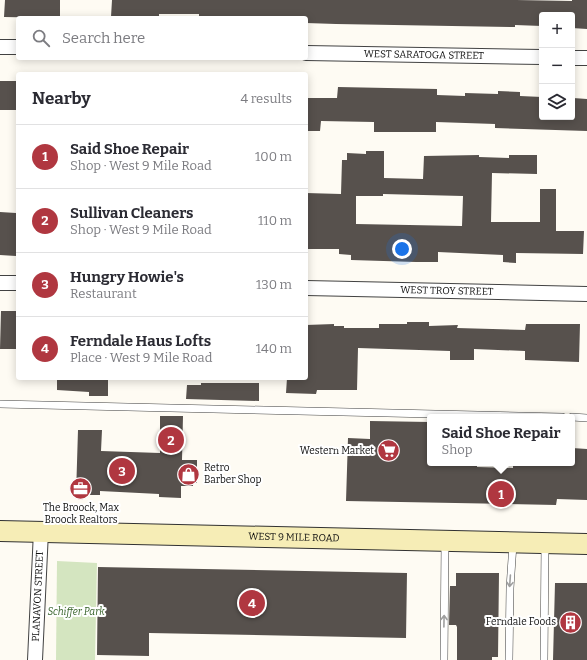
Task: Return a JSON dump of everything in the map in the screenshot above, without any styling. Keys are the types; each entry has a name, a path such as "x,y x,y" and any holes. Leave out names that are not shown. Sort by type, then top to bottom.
{"main road":[{"name":"WEST 9 MILE ROAD","path":"0,531 587,544"}],"street":[{"path":"0,47 16,47"},
{"name":"WEST SARATOGA STREET","path":"308,53 539,58"},
{"path":"575,58 587,58"},
{"path":"0,282 16,283"},
{"name":"WEST TROY STREET","path":"308,288 587,294"},
{"name":"PLANAVON STREET","path":"36,660 41,531"}],"lane":[{"path":"0,404 432,414"},
{"path":"575,417 587,418"},
{"path":"444,660 445,540"},
{"path":"509,660 510,588 513,542"},
{"path":"544,660 545,543"}],"green space":[{"name":"Schiffer Park","path":"57,561 97,563 95,660 56,660"}],"building":[{"path":"5,0 60,0 60,16 4,17"},
{"path":"112,0 587,0 587,29 575,28 575,12 539,12 539,26 515,25 515,27 308,23 308,16 199,16 199,14 159,14 159,16 111,16"},
{"path":"0,81 16,81 16,110 0,110"},
{"path":"338,87 437,89 437,95 465,96 465,93 498,94 498,91 520,92 520,96 539,97 539,120 575,120 575,98 587,99 587,131 495,128 495,124 436,122 436,132 374,132 374,122 321,121 320,131 308,131 308,98 337,98"},
{"path":"366,151 384,151 384,178 423,179 424,156 479,155 479,157 509,158 509,155 537,155 537,174 492,173 491,222 540,222 540,189 556,189 556,231 584,231 583,254 516,253 516,263 503,262 503,255 438,252 438,262 416,262 351,260 351,255 339,254 339,249 308,249 308,193 341,194 342,160 347,160 347,153 366,154","holes":["383,194 463,196 462,226 356,224 356,196 383,196"]},
{"path":"0,212 16,213 16,256 0,255"},
{"path":"1,311 16,311 16,349 0,349"},
{"path":"407,322 429,322 429,326 458,325 457,328 525,330 526,324 580,324 579,362 525,360 525,351 474,349 474,360 450,360 450,351 358,348 357,390 317,390 316,394 286,393 287,380 308,380 308,325 334,324 334,326 344,326 344,328 379,328 379,324 407,324"},
{"path":"57,380 108,380 108,396 89,396 89,392 57,390"},
{"path":"201,383 259,383 259,401 186,399 187,385 201,385"},
{"path":"160,416 183,416 182,460 197,460 197,483 193,483 193,486 181,486 181,498 159,497 159,494 100,491 100,495 76,495 78,430 102,430 101,451 160,453"},
{"name":"Western Market","path":"370,421 427,422 427,466 513,468 513,466 575,466 575,448 587,449 587,500 557,499 556,505 346,501 348,438 370,439"},
{"path":"98,567 407,573 406,638 149,633 149,656 97,655"},
{"path":"456,573 499,573 498,657 492,657 492,660 457,660 457,627 456,625 449,625 450,586 456,586"},
{"name":"Ferndale Foods","path":"555,583 587,583 587,660 553,660"}],"place":[{"name":"Sullivan Cleaners","path":"171,440"},
{"name":"Western Market","path":"389,451"},
{"name":"Hungry Howie's","path":"122,471"},
{"name":"Retro Barber Shop","path":"189,474"},
{"name":"The Broock, Max Broock Realtors","path":"81,488"},
{"name":"Said Shoe Repair","path":"501,494"},
{"name":"Ferndale Haus Lofts","path":"252,603"},
{"name":"Ferndale Foods","path":"571,622"}]}
